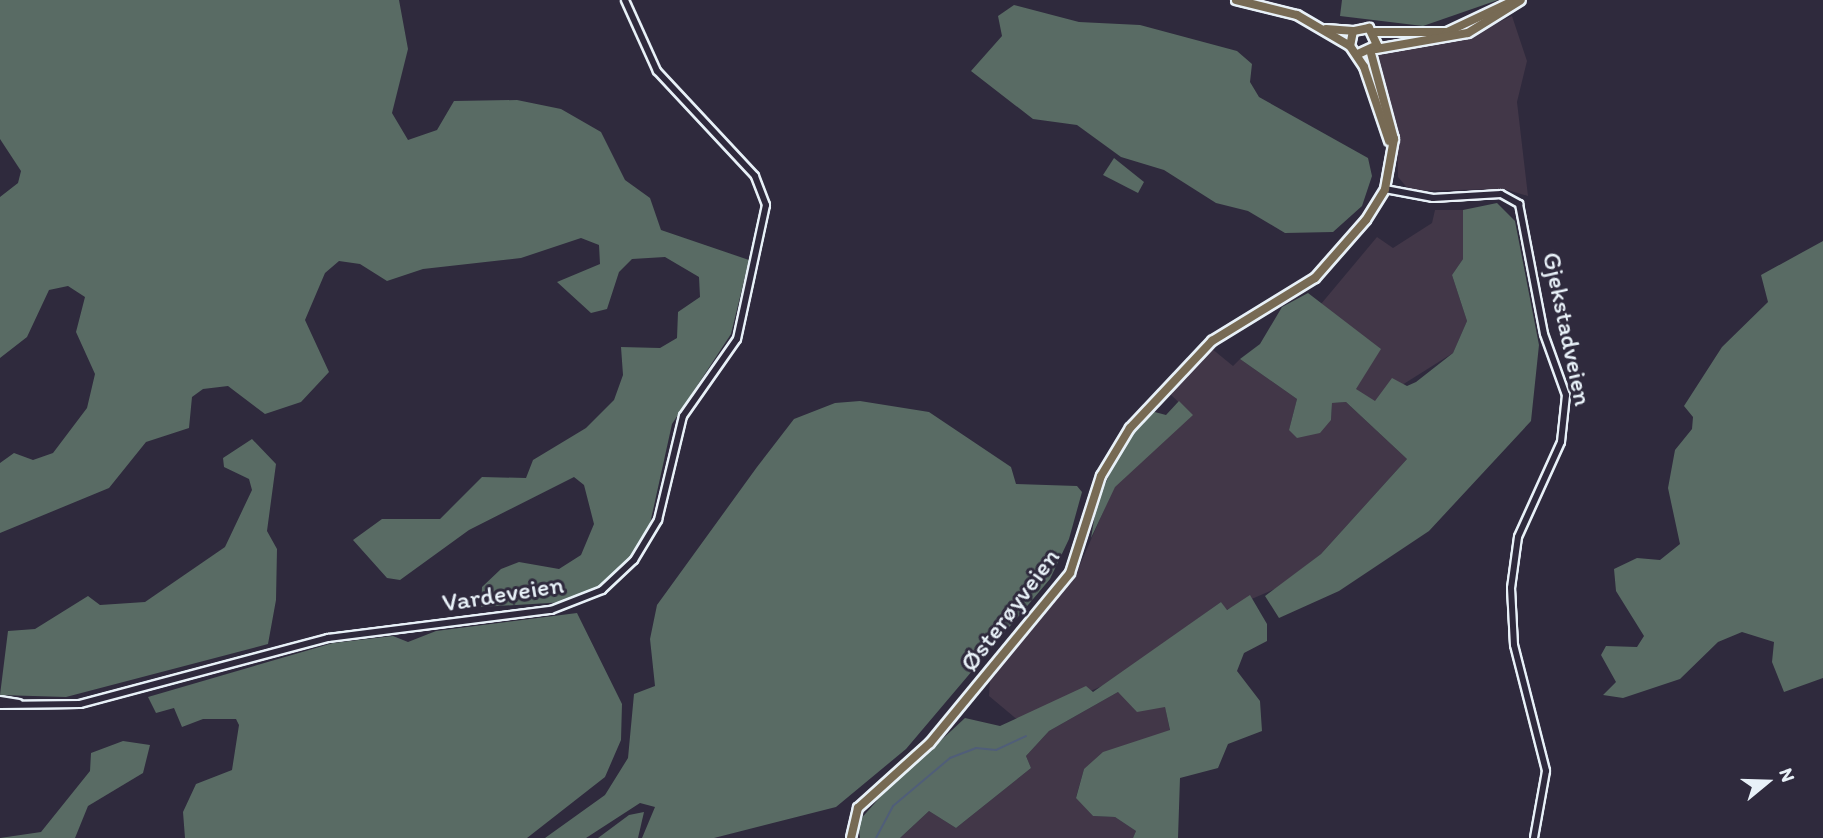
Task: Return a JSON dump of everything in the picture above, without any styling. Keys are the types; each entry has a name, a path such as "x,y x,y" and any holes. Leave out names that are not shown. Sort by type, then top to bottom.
{"main road":[{"path":"1236,0 1284,10 1325,29 1358,54 1468,33 1521,0"},
{"path":"1325,29 1353,31 1364,26 1375,32 1447,32 1514,0"},
{"path":"1350,46 1353,31"},
{"path":"1373,51 1375,32"},
{"name":"Østerøyveien","path":"851,838 858,808 930,743 1070,572 1101,476 1130,428 1212,341 1324,271 1385,189 1392,149 1392,125 1373,51"},
{"name":"Østerøyveien","path":"1358,54 1392,149"}],"street":[{"name":"Vardeveien","path":"0,705 101,699 328,638 551,610 602,590 634,560 661,511 683,416 737,339 766,215 755,176 657,71 625,0"},
{"name":"Gjekstadveien","path":"1385,189 1433,198 1502,194 1517,201 1544,334 1566,395 1561,442 1518,537 1511,588 1516,655 1546,771 1534,838"},
{"name":"Vardeveien","path":"0,700 28,705"}],"shaded area":[{"path":"1512,16 1527,61 1517,102 1528,196 1504,189 1410,191 1398,177 1397,128 1377,56 1392,45 1473,34"},
{"path":"1435,210 1463,210 1463,259 1452,275 1467,321 1453,353 1375,402 1355,389 1321,304 1377,237 1393,248 1432,223"},
{"path":"1211,348 1233,366 1240,359 1297,399 1289,430 1331,420 1332,403 1346,402 1407,459 1321,554 1277,588 1226,610 1221,602 1107,684 1019,721 989,696 990,680 1079,567 1114,487 1192,415 1168,392"},
{"path":"1118,692 1165,706 1170,731 1084,769 1076,797 1093,816 1115,817 1136,831 1133,838 900,838 929,811 956,828 1031,768 1026,756 1049,731"}],"green space":[{"path":"0,0 399,0 408,49 392,113 408,140 437,130 454,101 517,100 561,109 601,132 625,180 650,198 661,230 749,260 731,334 672,424 648,533 618,576 566,602 481,607 482,587 501,569 519,562 559,569 581,555 594,524 584,485 574,477 469,530 400,580 387,578 353,540 382,519 440,519 482,477 526,478 533,460 586,428 614,400 623,375 621,347 660,348 677,338 678,312 700,297 699,277 665,257 632,259 619,272 607,309 591,313 557,282 600,264 599,245 581,238 521,258 423,269 387,281 360,264 339,261 325,273 305,320 329,372 301,402 265,414 228,386 203,389 192,397 189,428 146,442 109,488 0,533 0,463 14,453 33,460 53,453 87,408 95,374 76,332 85,297 68,286 49,290 27,337 0,358 0,197 18,183 21,171 0,139"},
{"path":"1342,0 1498,0 1423,26 1340,16"},
{"path":"1014,5 1079,22 1140,25 1237,51 1252,64 1250,82 1259,97 1368,158 1372,176 1362,206 1333,232 1285,233 1248,211 1216,203 1164,170 1121,157 1077,125 1033,119 971,71 1002,36 998,16"},
{"path":"1114,158 1144,182 1138,193 1103,175"},
{"path":"1497,203 1515,221 1539,345 1531,421 1429,531 1339,591 1279,618 1265,596 1321,554 1407,459 1346,402 1332,403 1331,420 1320,433 1297,438 1289,430 1297,399 1240,359 1260,344 1282,307 1308,293 1381,349 1356,389 1375,401 1392,378 1407,386 1416,382 1453,353 1467,321 1452,275 1463,259 1463,210"},
{"path":"1823,241 1823,678 1784,692 1772,662 1774,642 1742,632 1718,642 1680,679 1623,698 1603,695 1616,682 1601,655 1606,646 1637,647 1644,636 1616,591 1614,569 1637,558 1660,560 1680,544 1668,488 1675,450 1692,429 1693,417 1684,406 1722,347 1768,302 1761,275"},
{"path":"860,401 929,412 1011,467 1016,484 1077,486 1082,492 1069,539 1050,579 906,749 836,807 714,838 642,838 655,807 640,803 586,838 545,838 605,795 628,758 634,694 655,686 650,639 657,605 794,419 835,403"},
{"path":"1179,401 1193,415 1115,487 1091,538 1097,502 1124,442 1151,411 1166,415"},
{"path":"252,439 276,464 267,531 277,549 276,600 268,644 66,697 0,695 8,631 35,629 88,596 100,605 145,602 225,547 252,490 249,479 224,467 223,458"},
{"path":"1250,595 1267,624 1267,641 1244,653 1237,671 1260,701 1262,731 1228,744 1218,768 1180,778 1178,838 1133,838 1136,831 1115,817 1093,816 1076,798 1084,769 1103,752 1170,730 1165,707 1137,712 1118,692 1049,731 1026,756 1031,768 956,828 929,811 900,838 860,838 858,822 882,795 965,718 1000,726 1086,686 1093,692 1221,602 1227,610"},
{"path":"577,613 622,704 621,740 605,777 527,838 185,838 183,812 196,784 232,770 239,725 236,719 203,719 182,727 174,708 156,713 148,697 333,643 393,636 408,642 436,631"},
{"path":"123,741 150,745 143,773 88,806 75,838 0,838 41,832 90,771 91,753"},
{"path":"644,812 638,838 598,838 629,815"}],"waterway":[{"path":"876,838 893,806 950,758 976,748 996,750 1026,736"}]}
